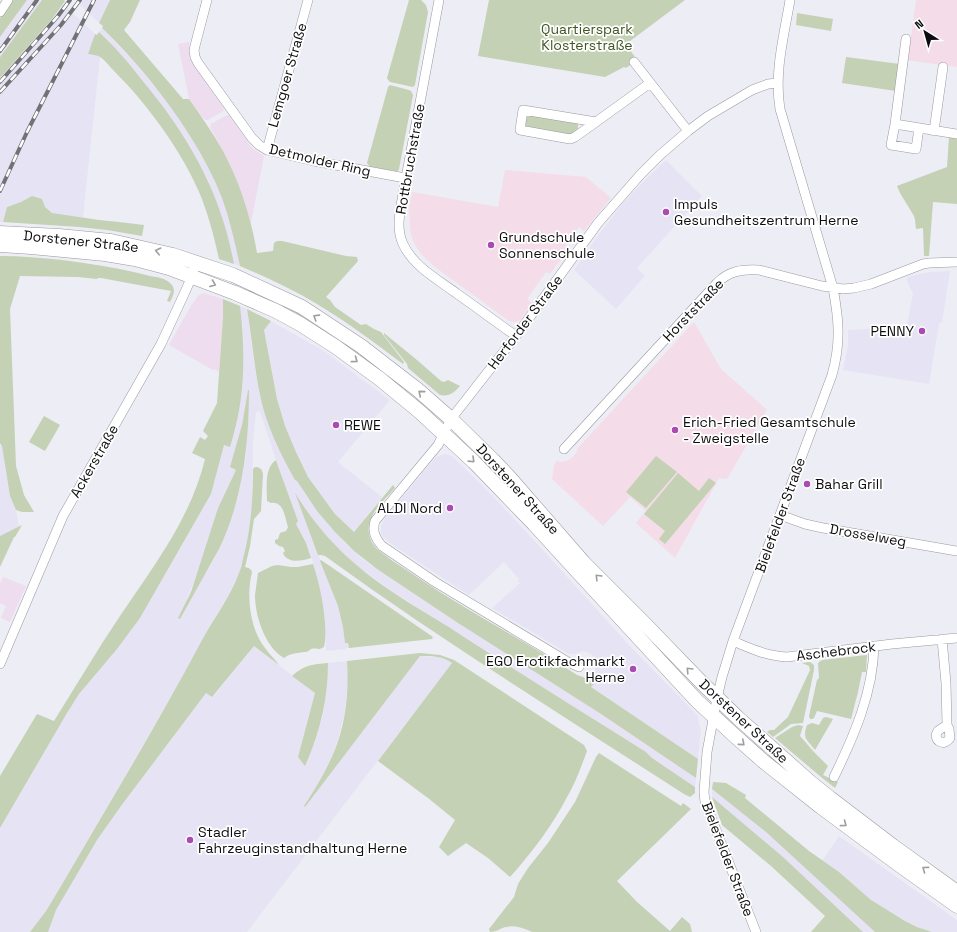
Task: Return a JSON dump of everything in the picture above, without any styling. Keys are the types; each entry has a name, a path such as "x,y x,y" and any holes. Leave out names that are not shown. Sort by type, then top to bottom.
{"main road":[{"name":"Dorstener Straße","path":"0,233 59,236 111,241 166,253 196,262 233,275 302,307 361,346 451,418 510,478 584,563 738,718 810,782 893,846 957,892"},
{"name":"Dorstener Straße","path":"0,245 120,256 169,268 235,293 276,311 300,324 336,347 380,379 420,412 488,475 692,695 736,737 763,761 821,807 957,906"}],"street":[{"path":"0,12 8,0"},
{"name":"Detmolder Ring","path":"207,0 194,50 195,57 252,138 259,145 267,150 314,161 405,178"},
{"name":"Lemgoer Straße","path":"267,150 308,0"},
{"name":"Rottbruchstraße","path":"439,0 400,205 400,233 407,251 426,271 516,336"},
{"name":"Bielefelder Straße","path":"756,932 711,820 704,798 707,752 720,683 733,641 832,375 838,340 837,310 833,288 780,109 778,83 780,56 790,0"},
{"path":"906,39 892,145 916,149 919,128"},
{"path":"634,62 688,131"},
{"path":"934,130 943,67"},
{"path":"596,122 523,110 520,130 570,139 575,137 596,122 650,83"},
{"name":"Herforder Straße","path":"444,433 451,418 516,336 603,217 640,175 660,155 708,116 752,90 768,84 778,83"},
{"path":"895,124 957,134"},
{"name":"Ackerstraße","path":"0,664 63,516 161,344 192,276 196,262"},
{"name":"Horststraße","path":"564,449 725,276 734,272 749,269 759,270 833,288 854,288 871,284 923,264 957,262"},
{"path":"444,433 438,445 376,520 374,533 377,540 382,546 435,582 568,662 579,667"},
{"name":"Drosselweg","path":"780,514 805,524 823,528 957,551"},
{"name":"Aschebrock","path":"733,641 757,651 779,656 787,656 957,638"},
{"path":"942,639 946,683 947,725"},
{"path":"834,777 858,725 867,697 871,677 874,646"}],"shaded area":[{"path":"27,0 42,0 0,57 0,37"},
{"path":"75,0 110,0 99,23"},
{"path":"916,0 957,0 957,67 906,60"},
{"path":"63,4 95,34 88,54 100,57 83,218 52,213 32,196 7,207 3,222 0,222 0,78 52,19"},
{"path":"102,28 135,63 160,93 193,141 209,169 222,198 234,236 240,266 234,264 222,217 209,182 191,147 154,94 99,32"},
{"path":"189,42 189,53 192,63 224,109 222,112 208,120 203,118 189,99 178,44"},
{"path":"229,115 252,148 264,156 251,223 243,196 235,177 210,127 211,124"},
{"path":"666,160 702,196 637,268 645,276 616,309 574,270 624,202"},
{"name":"Grundschule Sonnenschule","path":"505,170 586,177 611,198 584,231 579,227 565,246 570,251 557,264 550,274 546,272 527,299 532,303 520,320 516,322 509,321 435,267 422,255 414,243 410,226 409,210 412,192 498,207"},
{"path":"950,271 942,323 939,324 929,384 843,370 848,346 848,330 883,328 906,330 913,293 906,278 930,272"},
{"path":"204,293 223,299 219,372 169,345 192,304 199,295"},
{"path":"240,306 247,309 260,396 277,446 305,494 317,511 345,543 365,561 458,623 601,714 696,778 695,787 652,758 646,752 509,667 393,592 353,563 324,534 296,496 338,606 345,643 348,643 349,648 326,651 325,618 315,569 306,543 296,524 298,521 260,412 258,411 256,413 253,442 252,515 240,573 180,682 46,911 30,932 0,932 0,828 79,694 117,649 140,618 211,494 224,444 230,447 235,432 242,391 244,361 243,329","holes":["249,390 246,455 239,492 219,549 211,565 185,604 199,568 218,508 236,470 230,467 242,425"]},
{"path":"271,321 324,351 390,400 338,462 382,497 354,532 335,514 308,477 285,426 277,399 264,330"},
{"name":"Erich-Fried Gesamtschule - Zweigstelle","path":"694,322 721,369 767,410 727,479 719,478 675,558 636,523 646,511 630,497 603,526 552,479 554,465 557,461 567,461 573,457 578,450 577,449"},
{"path":"0,443 2,446 10,496 16,510 19,527 0,536"},
{"path":"445,454 452,456 491,494 629,645 698,716 699,725 701,728 698,759 591,687 599,678 591,674 595,670 596,664 595,658 591,654 583,651 569,654 492,608 520,583 518,581 519,579 504,562 469,595 394,546 383,537 381,534 381,526 385,518 435,458"},
{"path":"3,577 26,586 10,622 1,618 6,606 0,603 0,584"},
{"path":"254,646 315,693 298,757 305,765 315,742 323,715 328,663 347,661 348,678 346,701 337,743 327,769 305,806 420,656 443,658 453,662 247,932 48,932 56,910 77,873 97,840 121,806 206,693 213,697"},
{"path":"712,789 766,832 875,932 863,932 783,857 712,797"},
{"path":"839,836 957,920 957,932 932,932 905,921 871,900 839,872 822,861"}],"green space":[{"path":"13,0 27,0 0,37 0,18"},
{"path":"42,0 65,1 52,19 0,78 0,57"},
{"path":"110,0 140,0 130,22 124,30 183,99 189,99 219,144 235,175 244,200 252,226 257,253 273,251 274,243 277,241 282,241 346,256 357,257 358,261 326,297 335,307 361,325 366,324 381,332 404,362 403,364 350,325 317,304 298,293 240,266 230,223 222,198 208,166 190,136 160,93 99,23"},
{"path":"409,0 421,0 426,5 428,12 415,85 413,87 390,82 387,78"},
{"name":"Quartierspark Klosterstraße","path":"489,0 685,0 626,44 637,60 626,68 624,67 605,77 478,56"},
{"path":"797,13 833,19 831,31 796,25"},
{"path":"99,32 127,61 159,101 188,143 221,213 234,264 219,259 199,192 183,160 162,128 139,98 102,58 88,54 95,34 97,35"},
{"path":"846,57 900,64 896,91 842,83"},
{"path":"390,85 409,90 413,95 398,171 370,167 367,163 388,87"},
{"path":"528,115 578,123 578,130 573,135 525,127 526,116"},
{"path":"949,137 957,138 957,204 933,202 929,256 924,256 923,228 916,229 914,216 897,186 947,167"},
{"path":"32,196 42,199 45,207 52,213 144,225 142,236 79,227 3,222 7,207"},
{"path":"0,256 62,260 117,268 163,279 172,285 174,290 170,302 167,301 171,291 101,278 20,276 10,309 16,466 24,495 34,512 22,512 16,510 10,496 2,446 0,443"},
{"path":"248,290 292,309 345,341 427,404 425,406 390,377 248,293"},
{"path":"223,299 240,306 243,342 243,377 239,412 235,430 230,447 224,445 211,494 140,618 117,649 79,694 0,828 0,776 37,714 54,721 103,642 170,541 181,522 199,481 205,459 192,453 200,437 205,440 208,436 203,431 217,403"},
{"path":"247,309 271,321 264,330 277,399 285,426 308,477 335,514 354,532 393,485 395,488 381,503 370,521 369,536 377,549 437,590 577,675 595,683 591,687 698,759 696,778 601,714 458,623 377,569 354,551 335,532 317,511 295,480 270,428 258,384"},
{"path":"384,333 441,381 444,382 448,380 460,386 452,394 440,395 408,368 407,364"},
{"path":"248,390 249,410 246,451 234,511 219,549 180,619 178,618 191,592 218,508 236,470 230,467 242,425"},
{"path":"44,416 60,425 45,451 29,442"},
{"path":"656,456 677,472 646,508 626,492"},
{"path":"276,460 298,521 296,524 306,543 311,558 299,561 288,559 283,553 285,551 283,547 275,543 275,540 278,539 280,533 286,531 288,527 281,507 275,503 267,501 268,473 272,464"},
{"path":"258,467 263,474 261,511 254,519 245,567 250,569 252,572 249,591 251,612 256,631 265,648 279,665 254,646 212,697 206,693 97,840 56,910 48,932 30,932 46,911 61,886 150,734 235,582 241,566 250,526 253,469"},
{"path":"678,473 699,491 709,478 716,483 665,544 659,539 665,531 644,514"},
{"path":"295,493 314,521 329,538 353,562 379,583 646,752 652,758 695,787 695,793 690,797 684,794 458,648 325,556 318,555"},
{"path":"22,525 14,537 0,567 0,536"},
{"path":"321,560 433,637 432,639 349,648 348,643 345,643 338,606 320,561"},
{"path":"313,564 325,617 324,647 292,654 284,658 277,653 266,639 259,621 255,603 258,573 272,566 278,565 298,567"},
{"path":"420,653 440,655 454,660 584,745 587,751 578,775 554,819 533,850 510,877 488,858 466,843 448,856 439,847 455,820 378,761 452,663 445,659 433,656 420,656 305,807 304,806 324,773 338,741 346,707 348,684 347,661"},
{"path":"867,655 866,672 862,672 851,719 817,711 814,718 810,719 809,716 817,680 819,678 818,663 822,660"},
{"path":"810,662 814,665 814,670 803,723 791,724 773,737 767,732 774,730 788,717 810,670 809,666 802,663"},
{"path":"328,663 325,703 315,741 305,766 298,757 315,693 292,676 301,669 309,666"},
{"path":"826,717 833,719 815,750 805,736 807,725 812,723 819,725 823,718"},
{"path":"798,725 803,726 800,736 828,766 823,775 838,782 835,788 775,738 792,727"},
{"path":"599,753 681,806 683,803 691,809 617,881 637,902 670,931 682,917 690,924 692,932 532,932 522,928 510,926 490,932 489,929 514,897 518,884 528,868 548,843 575,802"},
{"path":"713,782 726,783 746,795 745,798 809,851 839,872 871,900 905,921 932,932 875,932 766,832 712,789"},
{"path":"712,797 783,857 863,932 811,932 825,916 771,866 722,825"}],"railway":[{"path":"0,51 37,0"},
{"path":"0,82 58,16 70,0"},
{"path":"0,92 61,25 80,0"},
{"path":"0,191 27,132 94,0"}],"place":[{"name":"Impuls Gesundheitszentrum Herne","path":"666,212"},
{"name":"Grundschule Sonnenschule","path":"491,245"},
{"name":"PENNY","path":"922,331"},
{"name":"REWE","path":"336,425"},
{"name":"Erich-Fried Gesamtschule - Zweigstelle","path":"675,430"},
{"name":"Bahar Grill","path":"807,484"},
{"name":"ALDI Nord","path":"450,508"},
{"name":"EGO Erotikfachmarkt Herne","path":"633,669"},
{"name":"Stadler Fahrzeuginstandhaltung Herne","path":"190,840"}]}
